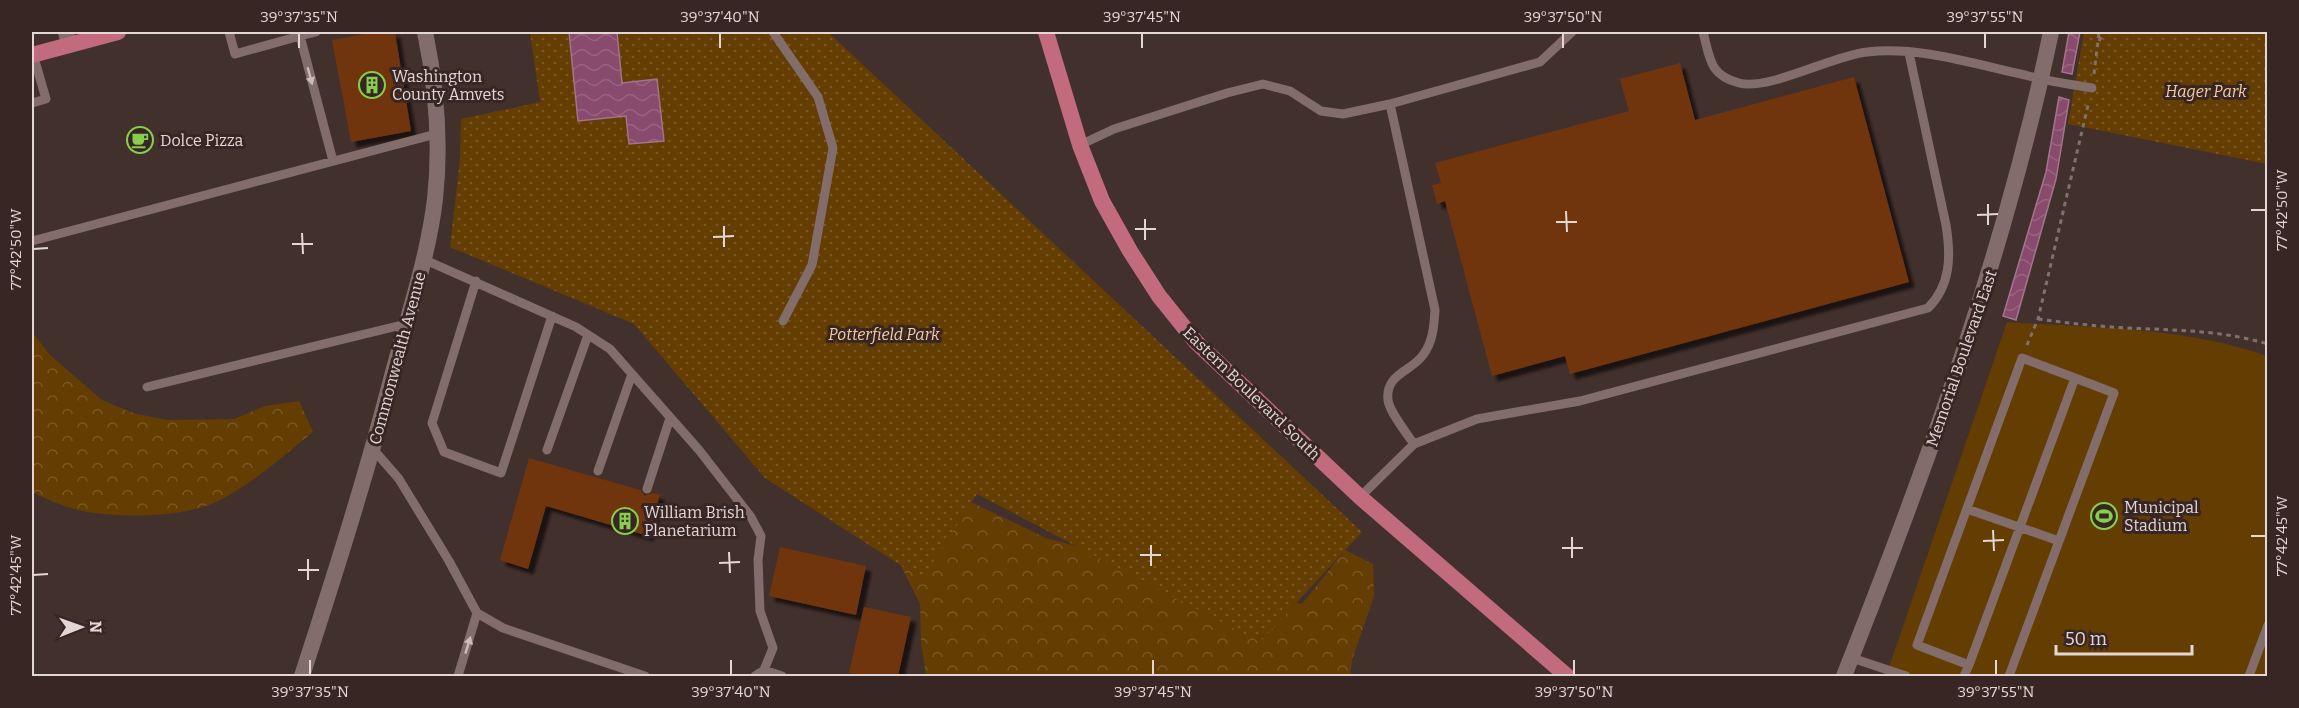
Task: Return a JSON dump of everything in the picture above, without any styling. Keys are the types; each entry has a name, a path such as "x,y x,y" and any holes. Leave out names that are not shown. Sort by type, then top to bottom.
{"main road":[{"path":"32,54 67,38 118,32"},
{"name":"Commonwealth Avenue","path":"302,676 373,449 423,258 435,200 435,97 425,32"},
{"name":"Eastern Boulevard South","path":"1046,32 1080,145 1102,201 1159,296 1196,342 1360,497 1567,676"},
{"name":"Memorial Boulevard East","path":"1844,676 1938,428 1974,325 2042,79 2051,32"}],"lane":[{"path":"229,32 235,54 299,34 316,32"},
{"path":"773,32 818,98 833,148 812,265 783,321"},
{"path":"1080,145 1114,129 1263,84 1290,91 1321,111 1342,114 1390,104 1540,62 1572,32"},
{"path":"1703,32 1712,64 1718,74 1742,84 1776,79 1866,52 1909,53 1959,60 2092,88"},
{"path":"299,34 333,161"},
{"path":"1360,497 1414,444 1477,419 1580,401 1928,308 1940,296 1947,271 1949,249 1946,225 1909,53"},
{"path":"32,54 46,99 32,103"},
{"path":"1390,104 1435,310 1433,333 1424,354 1410,368 1393,378 1389,386 1388,401 1414,444"},
{"path":"32,241 436,134"},
{"path":"423,258 552,316 610,349 699,450 751,517 761,536 758,560 759,611 773,648 764,670 756,676"},
{"path":"476,281 432,423 444,452 501,473 552,316"},
{"path":"147,387 406,324"},
{"path":"547,450 588,335"},
{"path":"1968,665 1917,645 2022,358 2114,393 2009,676"},
{"path":"598,471 632,374"},
{"path":"1964,676 2075,378"},
{"path":"647,489 670,418"},
{"path":"373,449 399,478 477,613 503,628 645,676"},
{"path":"1967,509 2059,541"},
{"path":"458,676 477,613"},
{"path":"2248,676 2268,625"},
{"path":"1852,658 1906,676"},
{"path":"764,670 782,676"}],"path":[{"path":"2022,358 2038,319 2092,88 2101,32"},
{"path":"2038,319 2198,331 2243,337 2268,344"}],"green space":[{"name":"Potterfield Park","path":"530,32 828,32 1362,532 1260,642 977,494 922,579 765,478 634,324 450,247 460,159 461,119 540,102"},
{"name":"Hager Park","path":"2084,32 2267,32 2267,164 2068,124"},
{"name":"Municipal Stadium","path":"2007,322 2171,334 2236,346 2267,356 2267,676 1886,676"},
{"path":"32,332 50,355 102,400 133,413 167,420 234,419 265,406 299,401 313,432 247,484 210,505 158,515 104,514 81,511 66,506 32,492"},
{"path":"925,480 1046,538 1248,592 1302,604 1345,550 1373,564 1374,596 1352,660 1350,676 926,676 921,642 920,604 859,481"}],"water":[{"path":"569,32 617,32 622,83 657,79 664,141 629,144 626,116 578,121"},
{"path":"2069,32 2080,32 2072,74 2062,72"},
{"path":"2059,97 2069,100 2056,179 2016,320 2003,316 2046,172"}],"building":[{"name":"Washington County Amvets","path":"375,32 395,32 411,131 351,142 332,40"},
{"path":"1680,63 1695,120 1854,77 1909,282 1570,374 1565,356 1492,376 1445,201 1437,204 1432,185 1441,183 1435,163 1629,111 1620,79"},
{"name":"William Brish Planetarium","path":"529,458 640,490 645,496 652,493 660,495 648,536 546,506 528,569 500,560"},
{"path":"780,547 866,566 856,615 769,596"},
{"path":"864,607 911,617 898,676 866,676 849,673"}],"place":[{"name":"Washington County Amvets","path":"372,85"},
{"name":"Dolce Pizza","path":"140,140"},
{"name":"Municipal Stadium","path":"2104,516"},
{"name":"William Brish Planetarium","path":"625,521"}]}
